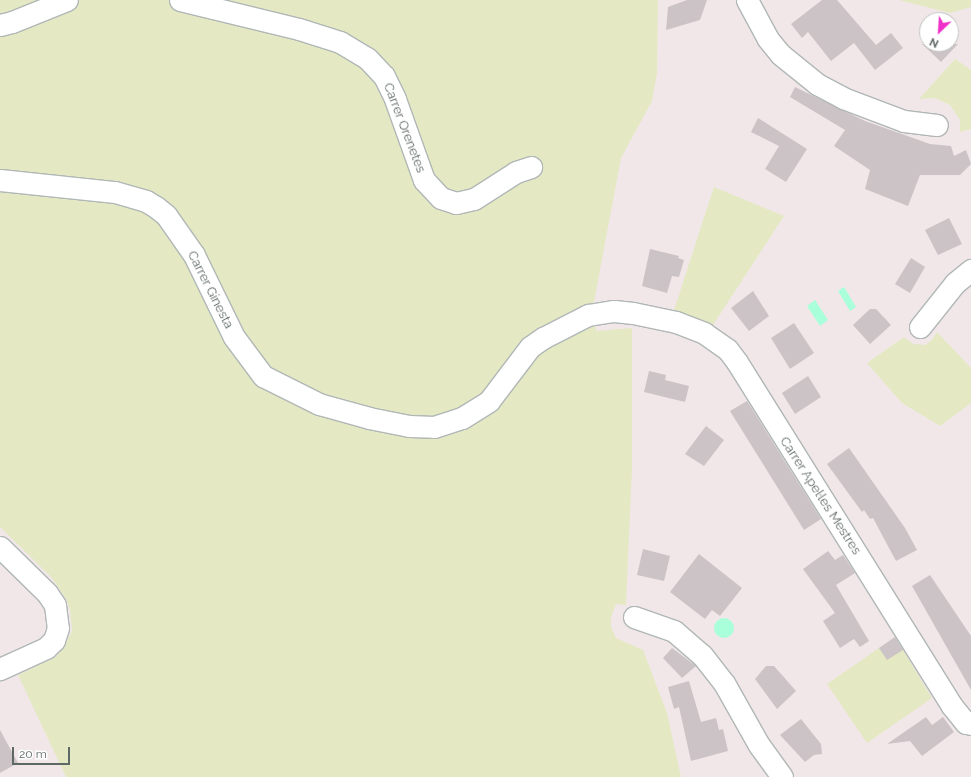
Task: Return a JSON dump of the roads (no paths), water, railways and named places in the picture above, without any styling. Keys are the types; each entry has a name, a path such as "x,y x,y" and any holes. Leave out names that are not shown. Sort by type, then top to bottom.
{"street":[{"path":"0,25 67,0"},
{"name":"Carrer Orenetes","path":"180,0 299,29 340,42 367,58 384,76 395,99 424,180 441,198 456,203 474,199 516,172 531,167"},
{"path":"747,0 768,39 780,54 817,84 843,98 904,121 937,125"},
{"name":"Carrer Ginesta","path":"0,180 115,192 146,201 156,207 166,215 194,255 234,337 263,376 319,404 409,426 434,427 462,418 489,401 518,361 543,338 588,315 614,311 633,313"},
{"path":"920,327 955,283 971,270"},
{"name":"Carrer Apel·les Mestres","path":"633,313 689,326 704,333 728,350 952,706 966,723 971,724"},
{"path":"0,547 33,576 47,593 55,605 58,628 54,640 46,648 0,669"},
{"path":"634,617 674,631 702,655 724,683 759,745 782,777"}]}
